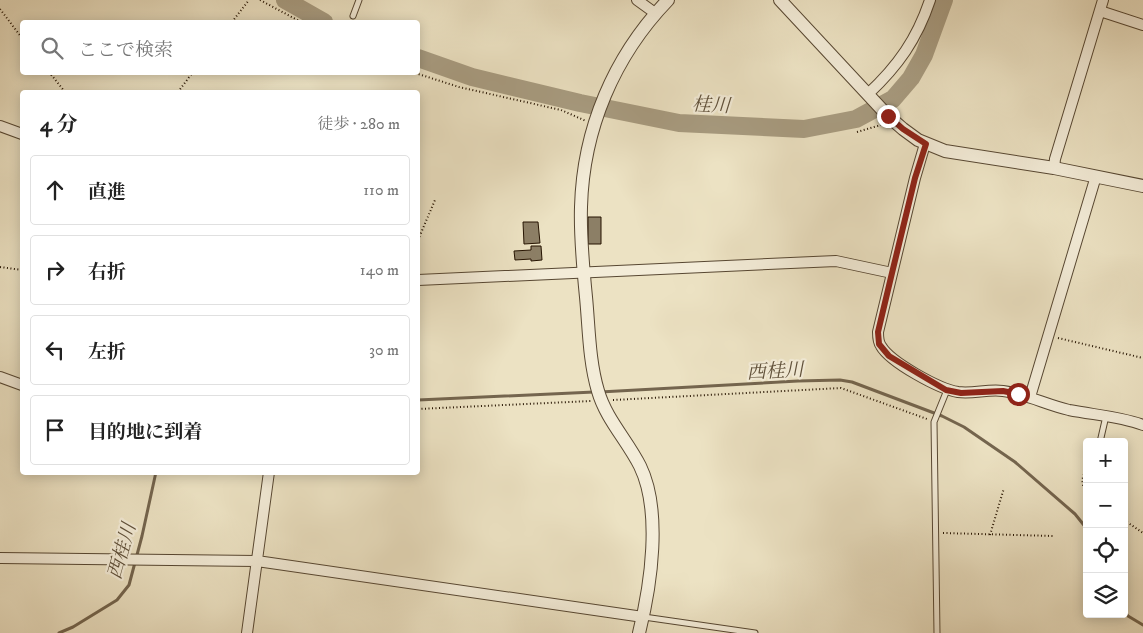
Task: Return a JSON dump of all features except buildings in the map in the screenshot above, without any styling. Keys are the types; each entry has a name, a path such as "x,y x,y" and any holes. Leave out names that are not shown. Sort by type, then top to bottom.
{"street":[{"path":"637,0 656,13"},
{"path":"639,633 649,582 652,512 649,489 639,466 610,418 599,395 590,353 581,234 582,184 595,121 606,92 630,47 668,0"},
{"path":"780,0 889,117 926,144 955,154 1054,168 1143,186"},
{"path":"870,95 894,67 918,33 930,0"},
{"path":"1054,168 1055,159 1103,0"},
{"path":"1100,11 1143,25"},
{"path":"0,126 20,133"},
{"path":"926,144 915,178 878,332 879,344 889,356 946,390 961,393 1003,391 1030,397 1068,410 1130,420 1143,425"},
{"path":"1030,397 1096,176"},
{"path":"420,280 836,261 892,273"},
{"path":"0,377 20,384"},
{"path":"247,633 269,475"},
{"path":"0,558 257,561 643,617"}],"lane":[{"path":"353,16 359,0"},
{"path":"937,633 935,420 946,390"},
{"path":"1101,438 1106,416"},
{"path":"643,617 755,633"}],"path":[{"path":"234,20 249,0"},
{"path":"260,0 297,20"},
{"path":"0,9 20,35"},
{"path":"420,74 460,87 561,110 595,121"},
{"path":"52,75 64,90"},
{"path":"180,90 191,75"},
{"path":"857,132 882,124 889,117"},
{"path":"420,236 436,200"},
{"path":"0,267 20,270"},
{"path":"1048,336 1143,358"},
{"path":"420,410 599,395 840,388 935,420"},
{"path":"990,536 1004,488"},
{"path":"1128,523 1143,534"},
{"path":"936,533 990,536 1053,536"}],"waterway":[{"name":"桂川","path":"285,0 320,20"},
{"name":"桂川","path":"420,59 472,77 580,103 679,123 804,129 856,119 893,99 911,78 924,55 944,0"},
{"name":"西桂川","path":"600,392 798,381 840,380 852,382 942,416 964,427 1015,462 1075,514 1086,528"},
{"name":"西桂川","path":"420,400 594,392"},
{"name":"西桂川","path":"59,633 73,627 117,600 129,585 155,475"},
{"name":"西桂川","path":"1128,616 1143,625"}],"route":[{"path":"888,116 903,129 926,144 915,178 878,332 879,344 889,356 946,390 961,393 995,390 1018,394"}]}
